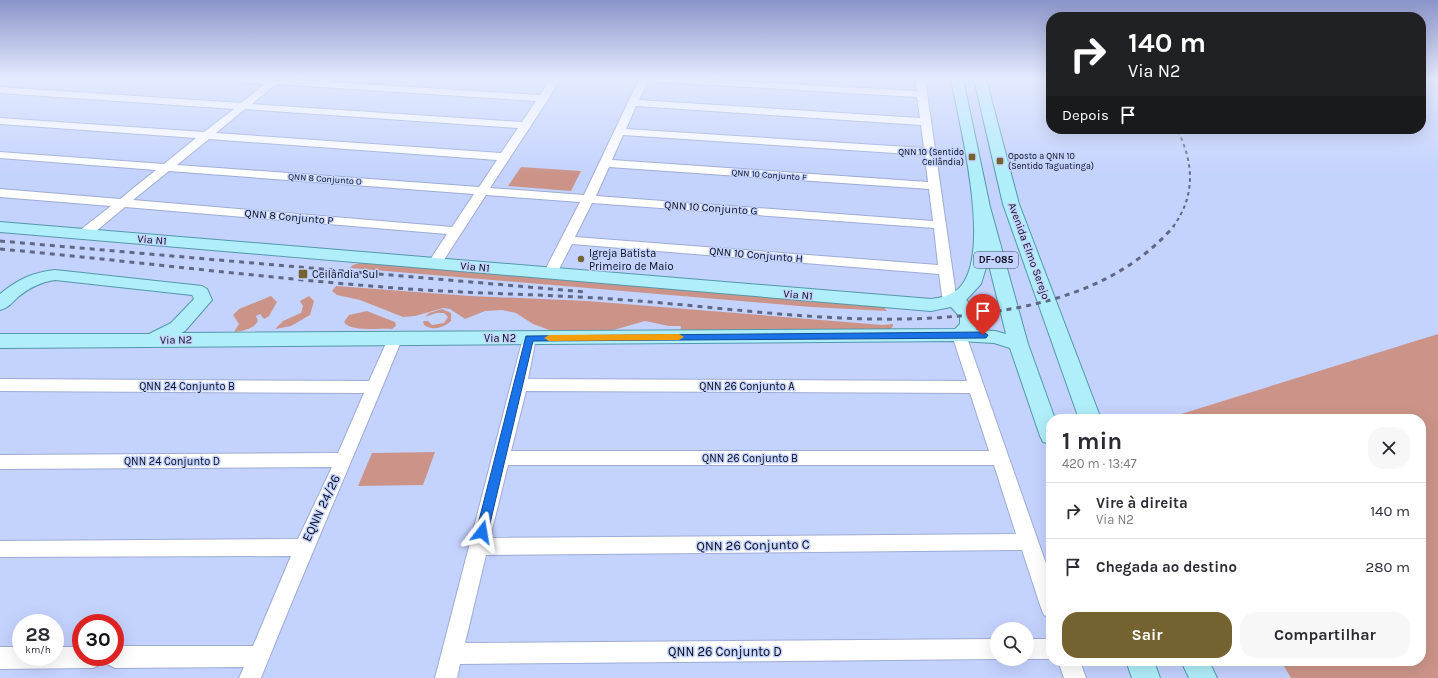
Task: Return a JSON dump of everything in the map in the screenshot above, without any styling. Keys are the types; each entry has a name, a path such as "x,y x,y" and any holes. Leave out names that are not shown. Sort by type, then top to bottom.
{"main road":[{"name":"DF-085","path":"963,111 982,207 1018,344 1046,422"},
{"name":"Avenida Elmo Serejo","path":"988,111 1011,204 1088,414"},
{"path":"965,124 975,126 992,126"},
{"path":"959,335 968,328 970,320 967,312 952,302 970,288 975,279 980,256 982,207"},
{"name":"Via N1","path":"0,227 914,304 931,305 952,302"},
{"name":"Via N2","path":"0,304 25,283 46,275 196,290 201,293 203,300 178,327 148,340"},
{"name":"Via N2","path":"0,341 959,335 995,337 1018,344"},
{"path":"1142,666 1146,678"},
{"path":"1197,666 1203,678"}],"street":[{"path":"84,234 236,111"},
{"path":"299,111 526,125"},
{"path":"435,263 536,111"},
{"path":"550,274 588,199 630,111"},
{"path":"741,111 926,122"},
{"path":"924,111 945,270 952,302"},
{"path":"0,121 505,157"},
{"path":"619,132 929,152"},
{"name":"QNN 8 Conjunto O","path":"0,155 482,191"},
{"name":"QNN 10 Conjunto F","path":"605,163 934,186"},
{"name":"QNN 10 Conjunto G","path":"482,191 939,225"},
{"path":"0,193 123,203"},
{"name":"QNN 8 Conjunto P","path":"123,203 456,231"},
{"name":"QNN 10 Conjunto H","path":"567,240 945,270"},
{"path":"959,335 975,387 1046,594"},
{"path":"446,678 519,385 529,338"},
{"name":"EQNN 24/26","path":"250,678 304,547 344,460 395,339"},
{"name":"QNN 24 Conjunto B","path":"0,385 375,387"},
{"name":"QNN 26 Conjunto A","path":"519,385 975,387"},
{"name":"QNN 26 Conjunto B","path":"500,458 1000,458"},
{"name":"QNN 24 Conjunto D","path":"0,462 344,460"},
{"name":"QNN 26 Conjunto C","path":"478,547 1028,542"},
{"path":"0,549 304,547"},
{"name":"QNN 26 Conjunto D","path":"452,654 990,649"},
{"path":"1034,649 1046,649"},
{"path":"124,657 260,656"},
{"path":"0,658 72,657"},
{"path":"1071,666 1075,678"}],"shaded area":[{"path":"521,167 581,171 571,191 508,186"},
{"path":"360,263 883,306 887,311 811,307 350,268 353,265"},
{"path":"336,286 470,296 587,301 883,325 893,324 893,326 890,330 680,333 681,326 669,326 645,321 610,331 552,331 533,324 516,313 502,310 485,311 465,319 450,309 443,308 415,316 403,317 360,300 337,295 332,291"},
{"path":"271,296 277,302 269,316 264,319 260,314 256,316 258,321 254,326 234,332 239,324 233,315 239,309"},
{"path":"309,296 314,301 310,315 291,326 275,329 283,321 301,313 303,306 300,301"},
{"path":"442,309 451,313 451,321 438,328 431,328 424,325 423,321 428,321 432,325 444,323 448,317 444,313 436,313 425,317 429,313"},
{"path":"367,311 395,322 396,326 392,329 366,329 352,327 344,322 349,315"},
{"path":"1438,334 1438,678 1291,678 1284,666 1426,666 1426,414 1181,414"},
{"path":"435,452 423,485 358,486 372,453"}],"railway":[{"path":"1173,227 1186,203 1190,179 1187,154 1179,134"},
{"path":"0,249 396,288 597,298 765,313 859,319 905,319 952,317 998,311 1023,307 1071,293 1094,284 1137,260 1173,227"},
{"path":"0,241 586,292"}],"slow traffic":[{"path":"549,338 679,337"}],"place":[{"name":"QNN 10 (Sentido Ceilândia)","path":"972,157"},
{"name":"Oposto a QNN 10 (Sentido Taguatinga)","path":"1000,161"},
{"name":"Igreja Batista Primeiro de Maio","path":"581,259"},
{"name":"Ceilândia Sul","path":"303,274"}],"route":[{"path":"482,532 519,385 529,338 983,335"}]}
